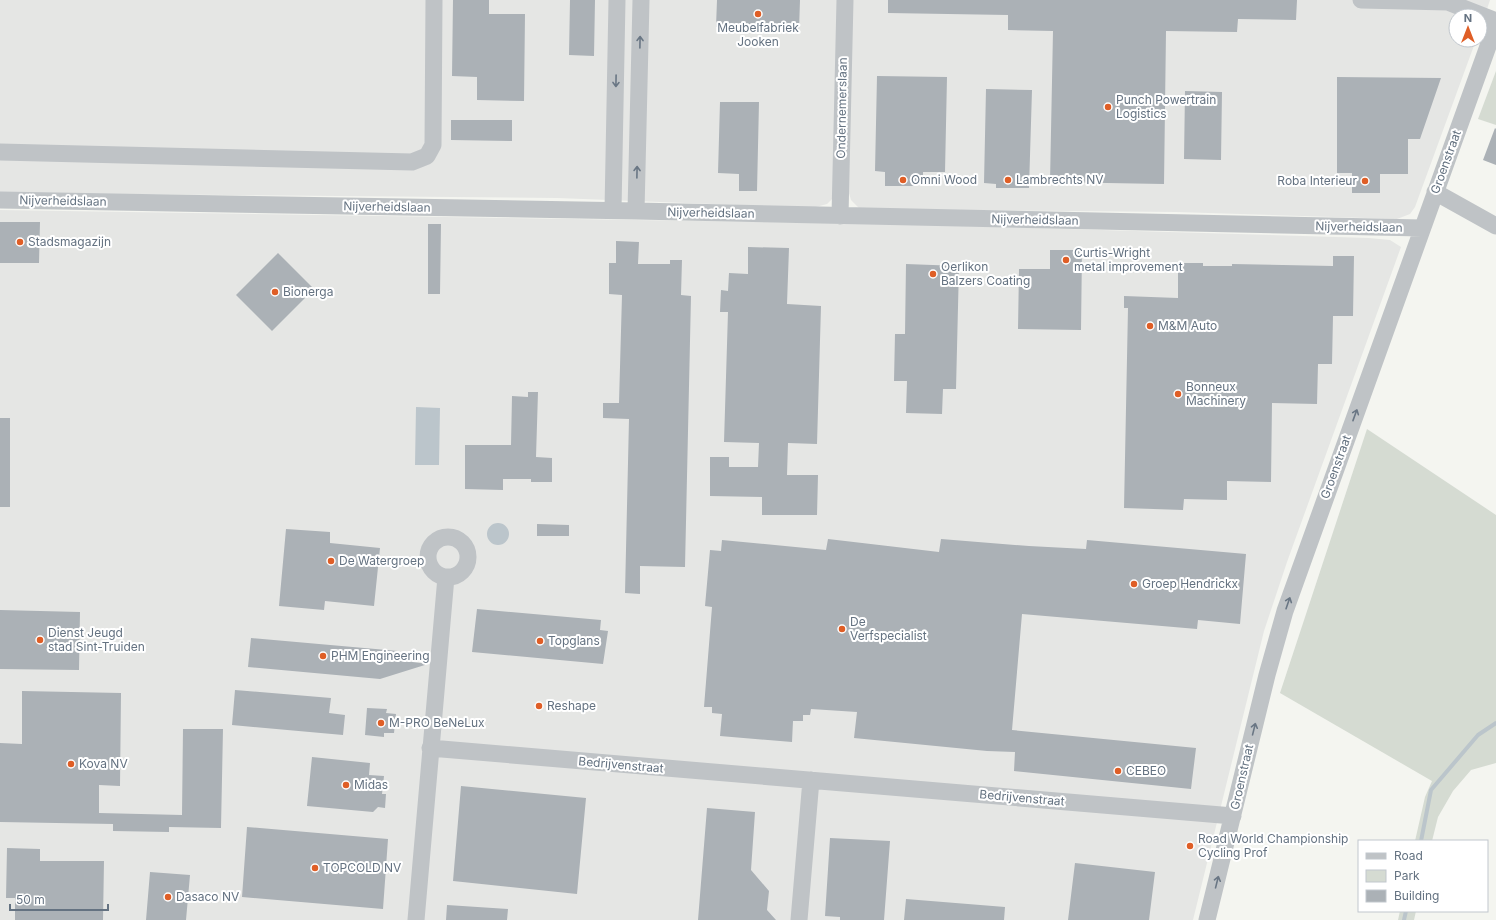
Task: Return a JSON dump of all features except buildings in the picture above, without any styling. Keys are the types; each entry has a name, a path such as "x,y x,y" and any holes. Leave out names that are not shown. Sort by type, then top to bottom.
{"street":[{"path":"0,152 412,162 427,156 433,145 434,0"},
{"path":"613,210 618,0"},
{"path":"636,211 640,0"},
{"name":"Ondernemerslaan","path":"840,216 844,0"},
{"path":"1361,0 1448,2 1496,21"},
{"name":"Groenstraat","path":"1207,920 1265,682 1285,611 1435,192 1493,43 1496,24"},
{"path":"1435,192 1496,226"},
{"name":"Nijverheidslaan","path":"0,200 613,210 1422,228"},
{"path":"416,920 446,577"},
{"name":"Bedrijvenstraat","path":"430,748 1233,816"},
{"path":"799,920 811,780"}],"shaded area":[{"path":"0,0 839,0 833,198 827,204 812,208 557,198 0,193"},
{"path":"852,0 1490,0 1487,8 1448,8 1448,48 1473,48 1415,207 1410,214 1397,219 1176,212 860,209 851,200 848,190"},
{"path":"0,210 897,224 1369,238 1390,240 1401,247 1287,562 1264,631 1193,920 0,920"},
{"path":"416,407 440,408 439,465 415,465"},
{"path":"498,523 506,526 509,534 506,542 498,545 490,542 487,534 490,526"}],"green space":[{"path":"1496,71 1496,125 1478,119"},
{"path":"1367,429 1496,515 1496,763 1471,770 1453,791 1438,817 1432,840 1415,840 1425,797 1432,781 1280,693"},
{"path":"1400,912 1416,912 1414,920 1398,920"}],"waterway":[{"path":"1421,840 1431,790 1478,735 1496,723"},
{"path":"1404,920 1406,912"}],"place":[{"name":"Meubelfabriek Jooken","path":"758,14"},
{"name":"Punch Powertrain Logistics","path":"1108,107"},
{"name":"Omni Wood","path":"903,180"},
{"name":"Lambrechts NV","path":"1008,180"},
{"name":"Roba Interieur","path":"1365,181"},
{"name":"Stadsmagazijn","path":"20,242"},
{"name":"Curtis-Wright metal improvement","path":"1066,260"},
{"name":"Oerlikon Balzers Coating","path":"933,274"},
{"name":"Bionerga","path":"275,292"},
{"name":"M&M Auto","path":"1150,326"},
{"name":"Bonneux Machinery","path":"1178,394"},
{"name":"De Watergroep","path":"331,561"},
{"name":"Groep Hendrickx","path":"1134,584"},
{"name":"De Verfspecialist","path":"842,629"},
{"name":"Dienst Jeugd stad Sint-Truiden","path":"40,640"},
{"name":"Topglans","path":"540,641"},
{"name":"PHM Engineering","path":"323,656"},
{"name":"Reshape","path":"539,706"},
{"name":"M-PRO BeNeLux","path":"381,723"},
{"name":"Kova NV","path":"71,764"},
{"name":"CEBEO","path":"1118,771"},
{"name":"Midas","path":"346,785"},
{"name":"Road World Championship Cycling Prof","path":"1190,846"},
{"name":"TOPCOLD NV","path":"315,868"},
{"name":"Dasaco NV","path":"168,897"}]}
